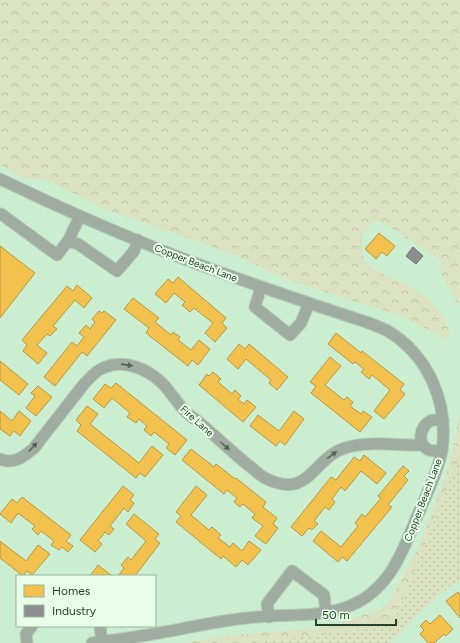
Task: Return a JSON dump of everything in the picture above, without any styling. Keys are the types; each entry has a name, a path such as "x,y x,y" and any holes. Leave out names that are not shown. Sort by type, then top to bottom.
{"street":[{"name":"Copper Beach Lane","path":"0,179 80,216 165,252 386,330 406,345 422,362 432,379 440,401 443,420 442,451 398,562 388,577 374,592 354,604 326,612 213,622 159,633 97,642"},
{"path":"0,216 57,255 68,241 80,216"},
{"path":"68,241 78,244 117,271 134,251 138,240"},
{"path":"261,287 255,307 290,335 301,323 309,303"},
{"name":"Fire Lane","path":"0,459 10,462 19,460 26,455 34,448 84,384 94,374 102,368 121,364 138,368 161,382 188,414 263,477 276,483 290,485 299,483 310,476 334,452 355,445 423,445 428,450 442,451"},
{"path":"423,445 420,439 420,433 425,426 434,420 443,420"},
{"path":"269,617 267,604 292,571 324,595 326,612"},
{"path":"27,643 26,634 31,627"},
{"path":"97,642 100,627"}],"green space":[{"path":"0,0 460,0 460,308 441,274 440,260 380,221 372,222 362,236 363,259 370,267 411,287 429,299 443,316 450,334 447,339 401,316 285,279 236,255 105,209 49,181 23,178 0,165"},
{"path":"460,414 460,559 379,643 184,643 232,635 330,627 381,609 391,599 420,544 449,465"},
{"path":"460,456 460,579 434,599 389,643 253,643 393,625"}],"building: Homes":[{"path":"379,233 395,246 387,256 382,252 376,259 365,249"},
{"path":"0,246 35,273 0,318"},
{"path":"178,277 226,318 222,323 227,328 215,342 205,333 213,323 194,308 190,312 182,305 185,302 174,293 166,303 155,294 168,279 173,283"},
{"path":"77,285 92,298 84,308 75,300 53,326 57,329 50,336 47,334 37,345 47,353 38,364 23,351 27,345 22,340 67,286 73,291"},
{"path":"133,298 159,318 155,322 171,335 173,332 180,337 178,340 191,350 199,340 210,349 198,365 192,360 188,366 146,333 149,328 124,309"},
{"path":"99,311 102,313 104,311 116,320 87,356 82,352 55,386 44,377 72,342 77,346 84,337 79,333 86,325 90,329 95,322 92,319"},
{"path":"336,333 404,384 400,390 405,394 384,419 374,411 390,390 372,375 369,379 361,372 364,369 355,362 353,364 328,344"},
{"path":"239,344 245,349 249,344 288,377 277,390 269,383 271,380 246,359 238,369 227,359"},
{"path":"330,357 341,366 325,385 344,400 347,397 353,402 350,406 361,414 363,411 372,417 360,432 311,393 316,386 310,382"},
{"path":"0,361 28,384 19,395 0,380"},
{"path":"213,372 221,379 218,382 232,394 235,390 241,396 238,399 244,404 247,400 256,407 243,422 199,385 207,374 209,376"},
{"path":"116,383 187,440 175,455 166,448 169,444 154,432 151,436 144,430 147,426 139,419 136,423 127,417 130,413 112,398 104,408 93,399 105,384 111,388"},
{"path":"38,386 52,397 36,416 26,408 35,396 31,393"},
{"path":"87,406 98,414 90,424 139,463 152,446 163,455 145,477 140,473 136,478 77,431 81,425 76,420"},
{"path":"0,411 12,421 19,411 31,421 20,436 14,431 10,436 0,429"},
{"path":"294,411 304,419 285,445 280,441 276,446 250,426 258,415 279,431"},
{"path":"191,449 214,467 216,464 235,479 236,478 266,502 263,507 277,518 273,524 278,528 266,544 255,536 263,526 252,518 255,514 243,504 240,507 234,502 237,498 227,490 224,494 182,460"},
{"path":"364,455 386,473 377,484 361,471 345,491 341,487 332,499 335,502 329,510 325,507 314,521 318,524 312,530 309,528 302,536 291,527 331,477 336,480 354,457 360,461"},
{"path":"403,466 409,471 404,476 408,480 388,505 392,507 347,561 342,557 338,562 313,541 321,531 341,547 358,526 355,523 362,514 365,517 381,498 378,496"},
{"path":"123,486 134,495 130,500 134,503 128,512 124,508 110,526 114,529 109,535 105,532 98,541 102,544 95,552 80,540"},
{"path":"196,486 207,495 191,515 209,530 212,527 221,535 218,538 230,547 233,543 242,551 249,541 261,550 248,565 242,560 236,567 223,556 221,559 176,522 181,516 176,512"},
{"path":"22,497 71,535 66,541 73,546 68,552 62,547 59,550 51,545 54,541 41,531 38,535 32,529 35,526 18,513 11,523 0,514 12,499 17,503"},
{"path":"134,514 159,534 155,539 160,543 136,575 119,575 124,568 121,565 128,557 131,560 146,541 126,524"},
{"path":"0,541 26,561 38,545 50,554 32,575 27,571 24,575 22,575 0,558"},
{"path":"98,565 111,575 91,575"},
{"path":"458,592 460,595 460,618 446,601"},
{"path":"440,615 453,629 446,636 444,634 434,643 428,643 420,634 424,630 420,626 426,620 430,624"}],"building: Industry":[{"path":"413,247 423,256 416,264 406,256"}]}
